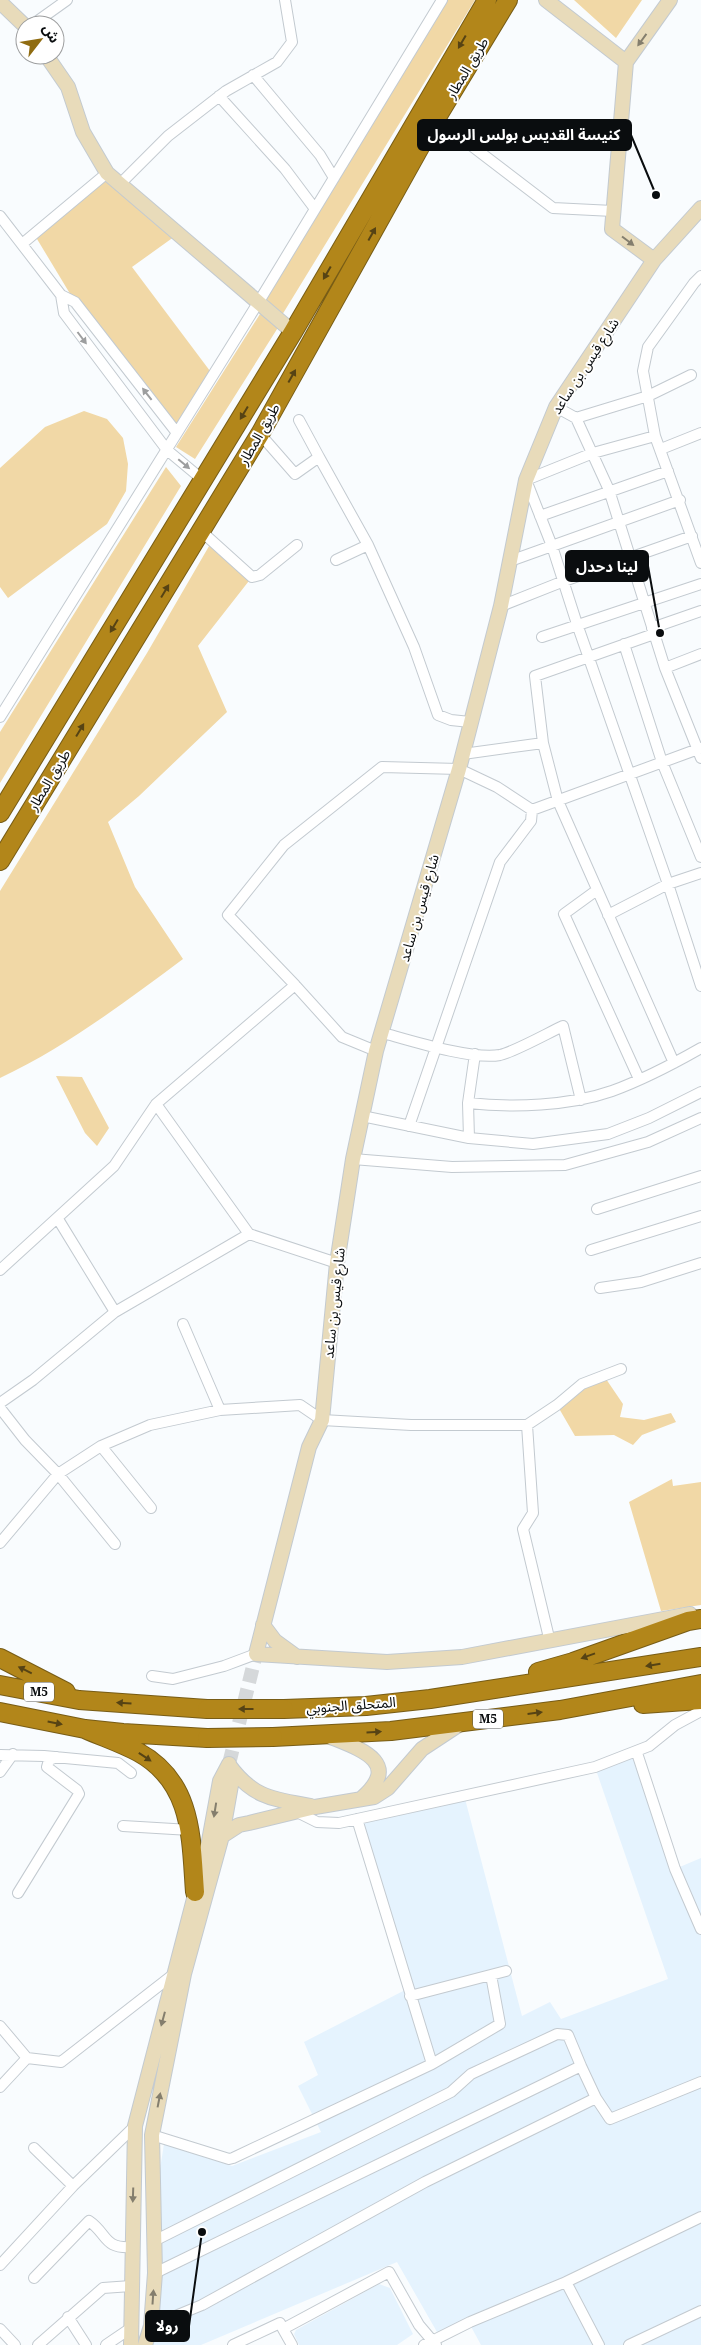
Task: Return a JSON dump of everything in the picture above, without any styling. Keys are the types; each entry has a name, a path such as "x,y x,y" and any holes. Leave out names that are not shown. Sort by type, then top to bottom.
{"highway":[{"name":"طريق المطار","path":"0,814 293,332 487,0"},
{"name":"طريق المطار","path":"0,861 260,434 434,122 508,0"},
{"path":"430,1699 558,1667 694,1617"},
{"name":"المتحلق الجنوبي","path":"0,1685 79,1700 207,1709 366,1706 430,1699 701,1657"},
{"path":"0,1658 79,1700"},
{"name":"المتحلق الجنوبي","path":"2,1714 85,1729 122,1733 207,1738 273,1737 391,1731 464,1722 560,1710 701,1684"},
{"path":"560,1710 701,1700"},
{"path":"661,1703 701,1709"},
{"path":"85,1729 137,1752 164,1772 182,1799 190,1830 195,1892"}],"main road":[{"path":"546,0 626,62"},
{"path":"654,260 612,229 613,211 626,62 670,0"},
{"path":"0,2 15,16"},
{"path":"53,65 68,87 83,132 107,173 293,332"},
{"name":"شارع قيس بن ساعد","path":"256,1654 310,1447 322,1420 337,1262 353,1159 376,1051 383,1033 463,754 501,606 526,480 556,407 654,260 701,208"},
{"path":"256,1654 387,1662 462,1657 694,1617"},
{"path":"264,1625 275,1641 300,1658"},
{"name":"المتحلق الجنوبي","path":"359,1801 374,1797 388,1788 422,1749 464,1722"},
{"name":"المتحلق الجنوبي","path":"325,1734 366,1752 375,1760 379,1771 377,1782 359,1801"},
{"path":"229,1764 244,1784 260,1795 315,1807"},
{"path":"145,2345 151,2326 155,2274 152,2135 184,1974 222,1836 231,1785 229,1764"},
{"path":"131,2345 135,2126 211,1831 220,1781 229,1764"},
{"path":"222,1836 239,1825 315,1807 359,1801"},
{"path":"134,2166 152,2168"}],"street":[{"path":"46,15 67,0"},
{"path":"120,184 168,136 219,96 276,62 292,42 285,0"},
{"path":"0,717 258,303 442,0"},
{"path":"253,75 320,155 334,178"},
{"path":"219,96 285,169 315,209"},
{"path":"434,122 464,140 553,208 613,211"},
{"path":"22,244 107,173"},
{"path":"0,216 61,296 64,313 166,450 203,480"},
{"path":"701,276 648,347 643,371 655,436 680,500 701,563"},
{"path":"61,296 76,302 177,433"},
{"path":"576,418 648,396 691,375"},
{"path":"532,810 662,762 700,751 665,668 642,602 609,490 576,418 556,407"},
{"path":"299,420 368,545 414,646 438,715 451,720 470,722"},
{"path":"260,434 295,474 319,457"},
{"path":"661,449 701,434"},
{"path":"655,436 592,453 526,480 552,546 701,986"},
{"path":"540,516 609,490 668,471"},
{"path":"510,561 680,500"},
{"path":"201,531 252,577 260,574 297,545"},
{"path":"501,606 564,581 692,536"},
{"path":"336,560 368,545"},
{"path":"542,637 642,602 701,584"},
{"path":"674,1063 558,801 543,743 535,676 624,644 701,611"},
{"path":"624,644 662,762 701,857"},
{"path":"665,668 701,654"},
{"path":"463,754 543,743"},
{"path":"376,1051 342,1038 295,985 228,915 284,845 382,766 459,769 497,787 532,810"},
{"path":"408,1126 500,862 531,820 532,810"},
{"path":"608,915 668,884 701,873"},
{"path":"597,890 564,914 639,1079"},
{"path":"0,1270 114,1166 156,1104 295,985"},
{"path":"383,1033 435,1048 475,1054 500,1055 563,1026 581,1100"},
{"path":"468,1102 502,1106 581,1100 612,1091 674,1063 701,1048"},
{"path":"469,1138 468,1102 475,1054"},
{"path":"362,1116 469,1138 533,1144 608,1134 649,1118 701,1092"},
{"path":"156,1104 249,1234 337,1262"},
{"path":"353,1159 452,1168 565,1165 648,1142 701,1118"},
{"path":"597,1209 701,1176"},
{"path":"591,1250 701,1216"},
{"path":"58,1219 115,1312"},
{"path":"0,1403 33,1380 115,1312 249,1234"},
{"path":"600,1288 641,1282 701,1263"},
{"path":"183,1324 220,1410"},
{"path":"0,1543 58,1474 101,1446 150,1425 220,1410 300,1405 322,1420 411,1425 527,1425 557,1405 582,1384 621,1369"},
{"path":"0,1408 25,1440 58,1474 115,1544"},
{"path":"527,1425 533,1513 523,1529 550,1642"},
{"path":"101,1446 151,1508"},
{"path":"152,1676 173,1678 224,1666 256,1654"},
{"path":"296,1812 317,1822 339,1823 595,1767 637,1753 656,1742 674,1724 701,1709"},
{"path":"637,1753 675,1869 701,1929"},
{"path":"0,1754 118,1763 132,1772"},
{"path":"0,1772 13,1754"},
{"path":"18,1893 79,1794 77,1790 47,1767 50,1760 57,1757"},
{"path":"356,1819 432,2064"},
{"path":"123,1826 190,1830"},
{"path":"410,1996 506,1971"},
{"path":"0,2026 27,2058 62,2062 174,1974"},
{"path":"152,2135 225,2158 233,2158 432,2064 500,2024 491,1975"},
{"path":"154,2240 451,2092 471,2074 557,2034 568,2035 596,2098 608,2117 612,2119 701,2082"},
{"path":"0,2087 27,2058"},
{"path":"155,2274 581,2066"},
{"path":"151,2326 202,2304 425,2182 596,2098"},
{"path":"0,2265 73,2186 135,2126"},
{"path":"34,2148 73,2186"},
{"path":"283,2329 389,2272 431,2343 470,2322 566,2282 701,2217"},
{"path":"34,2278 89,2220 110,2244 119,2248 132,2247"},
{"path":"566,2282 599,2345"},
{"path":"38,2345 102,2288 131,2286"},
{"path":"628,2345 701,2311"},
{"path":"68,2317 86,2345"},
{"path":"233,2345 280,2323 292,2345"},
{"path":"0,2328 15,2345"},
{"path":"106,2345 131,2328"}],"shaded area":[{"path":"442,0 475,0 279,320 258,303"},
{"path":"574,0 642,0 616,38"},
{"path":"107,173 178,234 132,267 213,375 177,433 75,302 34,234"},
{"path":"260,314 279,326 195,459 176,447"},
{"path":"84,411 107,419 123,438 128,464 126,491 107,524 8,598 0,587 0,468 45,427"},
{"path":"166,467 181,486 0,783 0,732"},
{"path":"212,541 252,577 198,646 227,712 139,796 108,822 135,887 183,959 72,1038 0,1078 0,891 147,653"},
{"path":"56,1076 82,1077 109,1128 97,1146 85,1133"},
{"path":"604,1376 623,1404 620,1417 644,1420 671,1413 676,1422 642,1435 633,1445 614,1435 575,1436 557,1405"},
{"path":"672,1479 673,1486 701,1482 701,1605 661,1611 629,1502"},
{"path":"637,1753 675,1869 701,1858 701,2345 481,2345 468,2321 437,2332 397,2262 201,2345 149,2345 160,2169 164,2144 232,2166 321,2132 298,2086 318,2075 304,2042 409,1988 356,1820 464,1795 522,2016 550,2002 561,2019 668,1979 595,1767"},
{"path":"379,2284 390,2288 413,2334 397,2345 299,2345 294,2334 296,2330"}],"tunnel":[{"path":"229,1764 256,1654"}],"place":[{"name":"كنيسة القديس بولس الرسول","path":"656,195"},
{"name":"لينا دحدل","path":"660,633"},
{"name":"رولا","path":"202,2232"}]}
